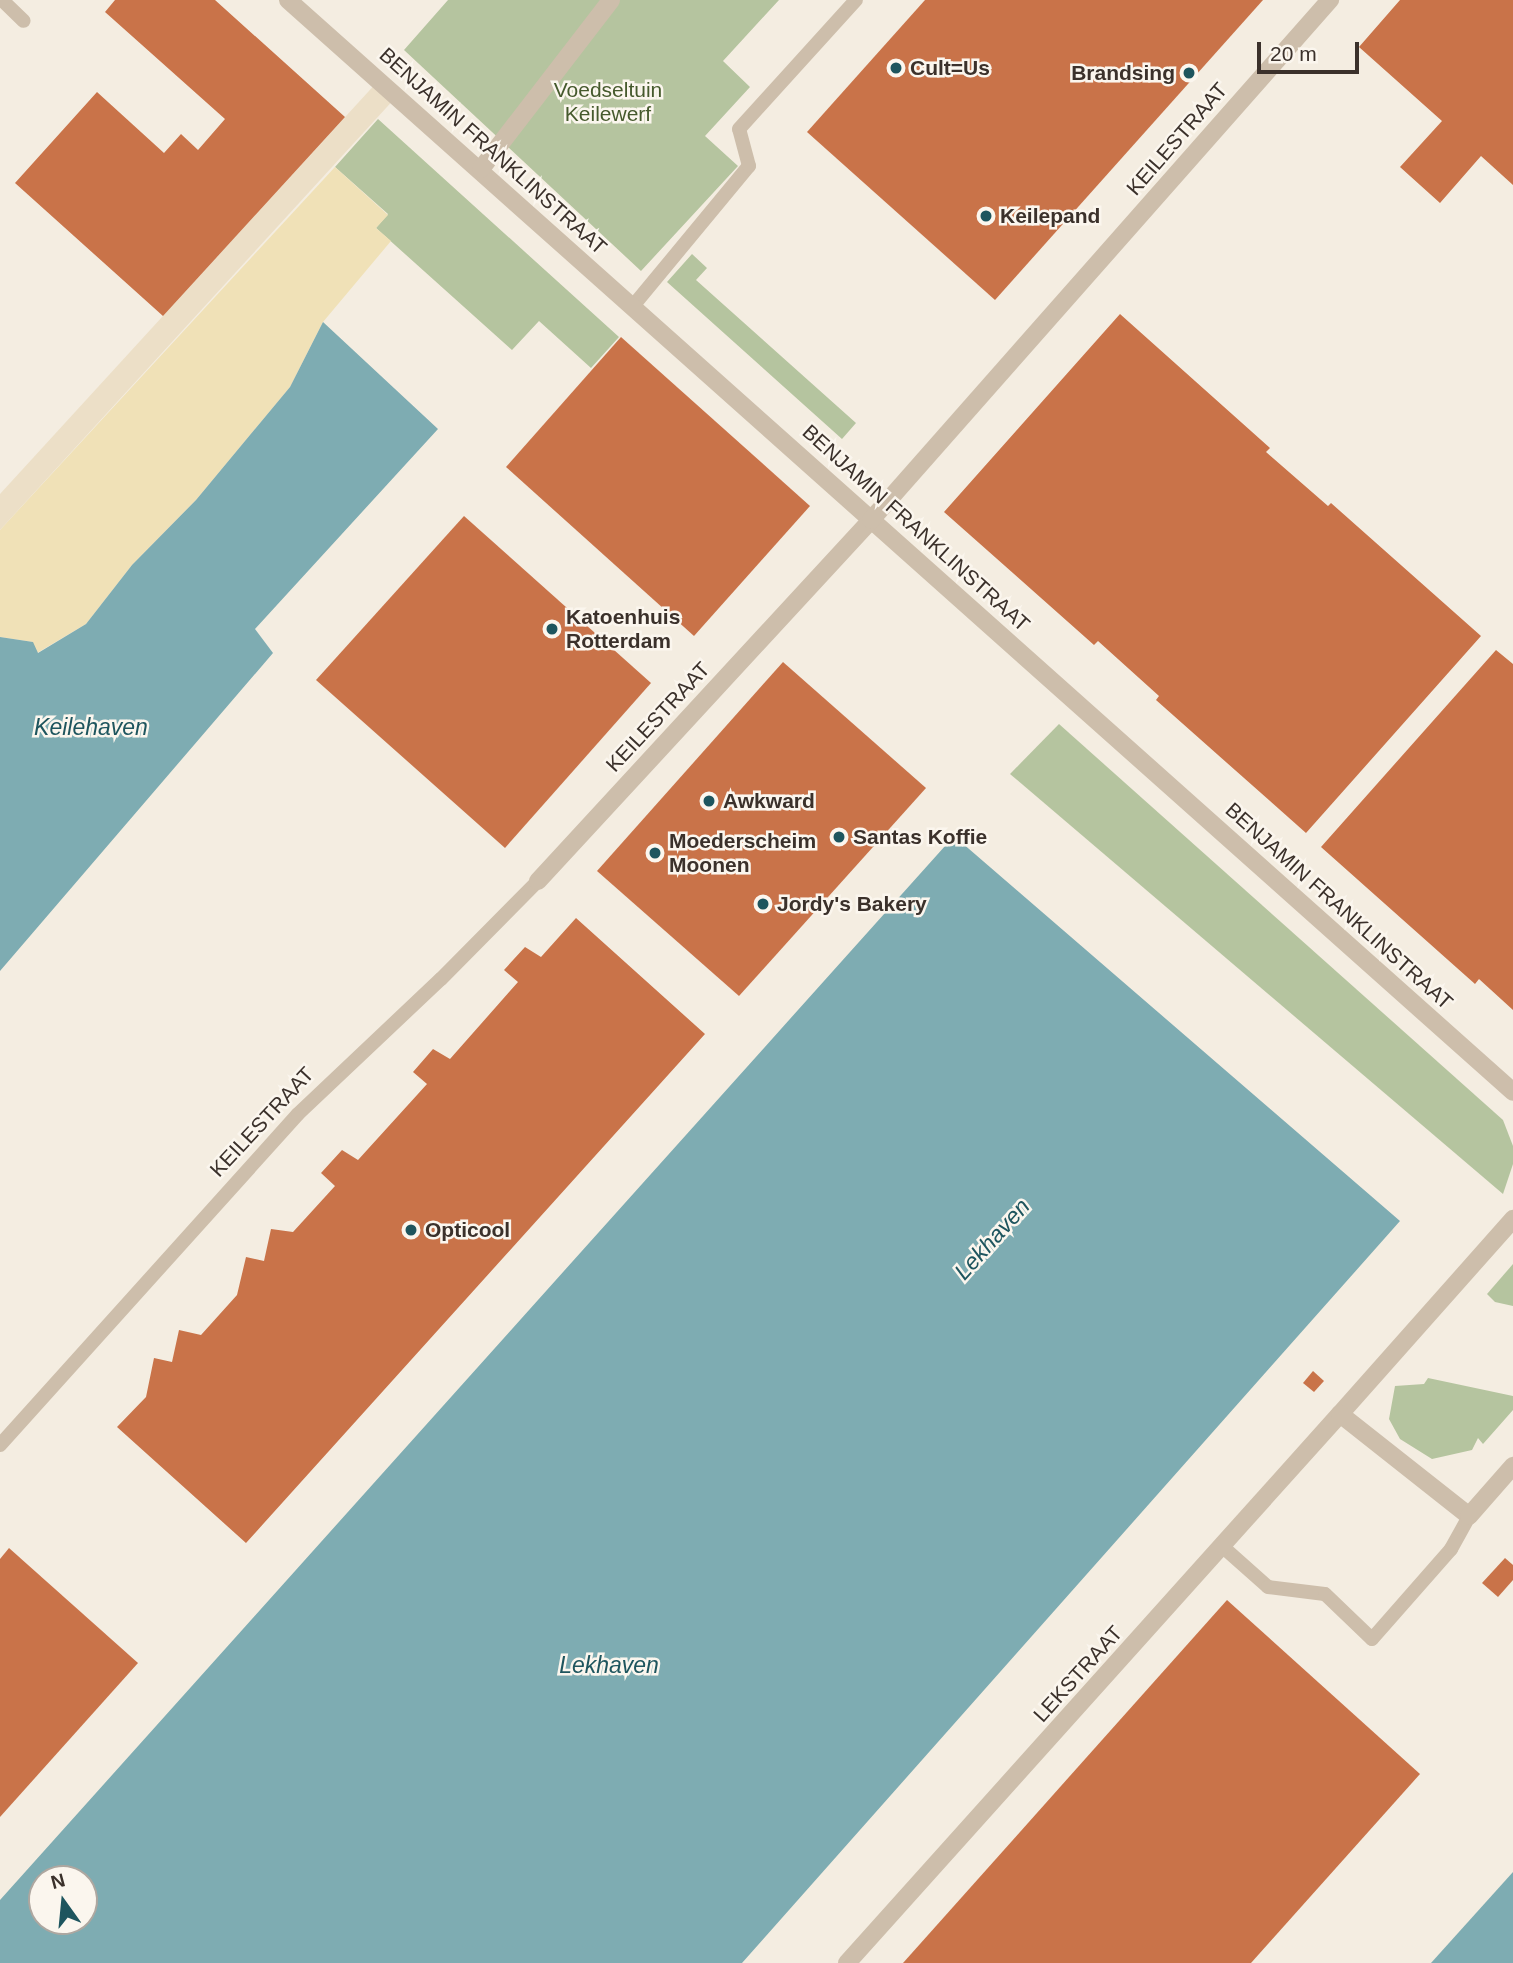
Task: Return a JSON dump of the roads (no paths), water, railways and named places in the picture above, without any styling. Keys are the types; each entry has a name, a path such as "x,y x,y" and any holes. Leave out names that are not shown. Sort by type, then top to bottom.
{"street":[{"name":"BENJAMIN FRANKLINSTRAAT","path":"288,0 481,169 1513,1092"},
{"path":"481,169 611,0"},
{"name":"KEILESTRAAT","path":"538,881 871,520 1330,0"},
{"name":"LEKSTRAAT","path":"847,1963 1223,1547 1513,1219"},
{"path":"1340,1414 1469,1516 1513,1466"}],"lane":[{"path":"2,0 24,21"},
{"path":"633,306 749,166 739,129 856,0"},
{"name":"KEILESTRAAT","path":"0,1445 298,1114 538,881"},
{"path":"1223,1547 1268,1587 1325,1594 1373,1639 1451,1549 1469,1516"}],"water":[{"name":"Keilehaven","path":"323,322 438,429 255,629 273,653 0,971 0,637 33,642 38,653 86,624 132,565 196,500 290,387"},
{"name":"Lekhaven","path":"954,836 1400,1221 742,1963 0,1963 0,1900 28,1869 28,1935 98,1935 98,1865 31,1865"},
{"path":"1513,1872 1513,1963 1431,1963"}],"place":[{"name":"Cult=Us","path":"896,68"},
{"name":"Brandsing","path":"1189,73"},
{"name":"Keilepand","path":"986,216"},
{"name":"Katoenhuis Rotterdam","path":"552,629"},
{"name":"Awkward","path":"709,801"},
{"name":"Santas Koffie","path":"839,837"},
{"name":"Moederscheim Moonen","path":"655,853"},
{"name":"Jordy's Bakery","path":"763,904"},
{"name":"Opticool","path":"411,1230"}],"park label":[{"name":"Voedseltuin Keilewerf","path":"608,102"}]}
